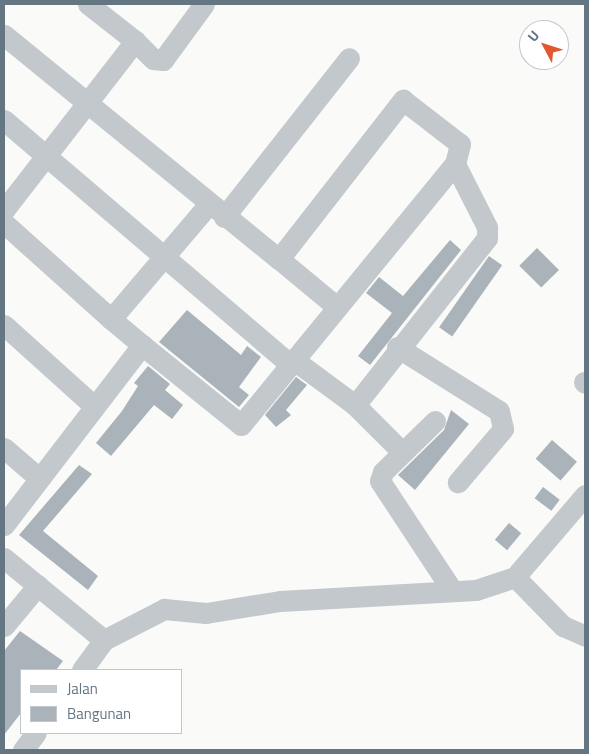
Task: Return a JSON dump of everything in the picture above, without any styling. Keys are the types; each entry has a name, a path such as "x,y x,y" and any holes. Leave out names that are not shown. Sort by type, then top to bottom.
{"street":[{"path":"88,4 135,41 153,59 163,60 204,4"},
{"path":"4,36 337,307"},
{"path":"4,210 45,156 88,105 135,41"},
{"path":"111,319 164,260 216,210 349,58"},
{"path":"4,223 111,319 239,425 455,164 460,144 403,100 278,259"},
{"path":"4,120 164,260 292,361 356,405 402,452"},
{"path":"356,405 397,347 487,238 487,227 455,164"},
{"path":"4,326 94,406"},
{"path":"4,525 142,345"},
{"path":"397,347 499,412 503,429 458,482"},
{"path":"435,421 383,472 384,492 433,556 452,590"},
{"path":"4,448 39,478"},
{"path":"83,669 104,640 164,609 206,613 280,601 476,590 515,577 585,495"},
{"path":"4,558 104,640"},
{"path":"515,577 563,626 585,636"},
{"path":"4,626 38,585"},
{"path":"23,750 35,734"}],"building":[{"path":"450,240 461,250 370,365 358,356 392,313 366,293 379,277 403,296"},
{"path":"537,248 559,270 541,288 519,266"},
{"path":"489,256 502,265 452,336 439,327"},
{"path":"187,310 241,355 247,346 261,357 239,387 249,395 239,407 159,342"},
{"path":"148,366 170,384 165,390 183,405 172,419 154,405 111,456 96,443 122,411 138,386 134,383"},
{"path":"296,377 307,385 286,410 291,415 276,427 265,415"},
{"path":"451,410 469,424 415,490 398,475 444,430"},
{"path":"552,440 577,462 561,481 536,459"},
{"path":"79,465 92,474 43,531 98,576 88,590 19,535"},
{"path":"543,487 560,500 551,511 535,498"},
{"path":"509,523 521,533 507,550 495,540"},
{"path":"20,631 63,661 57,669 20,669 20,714 4,735 4,651"}]}
